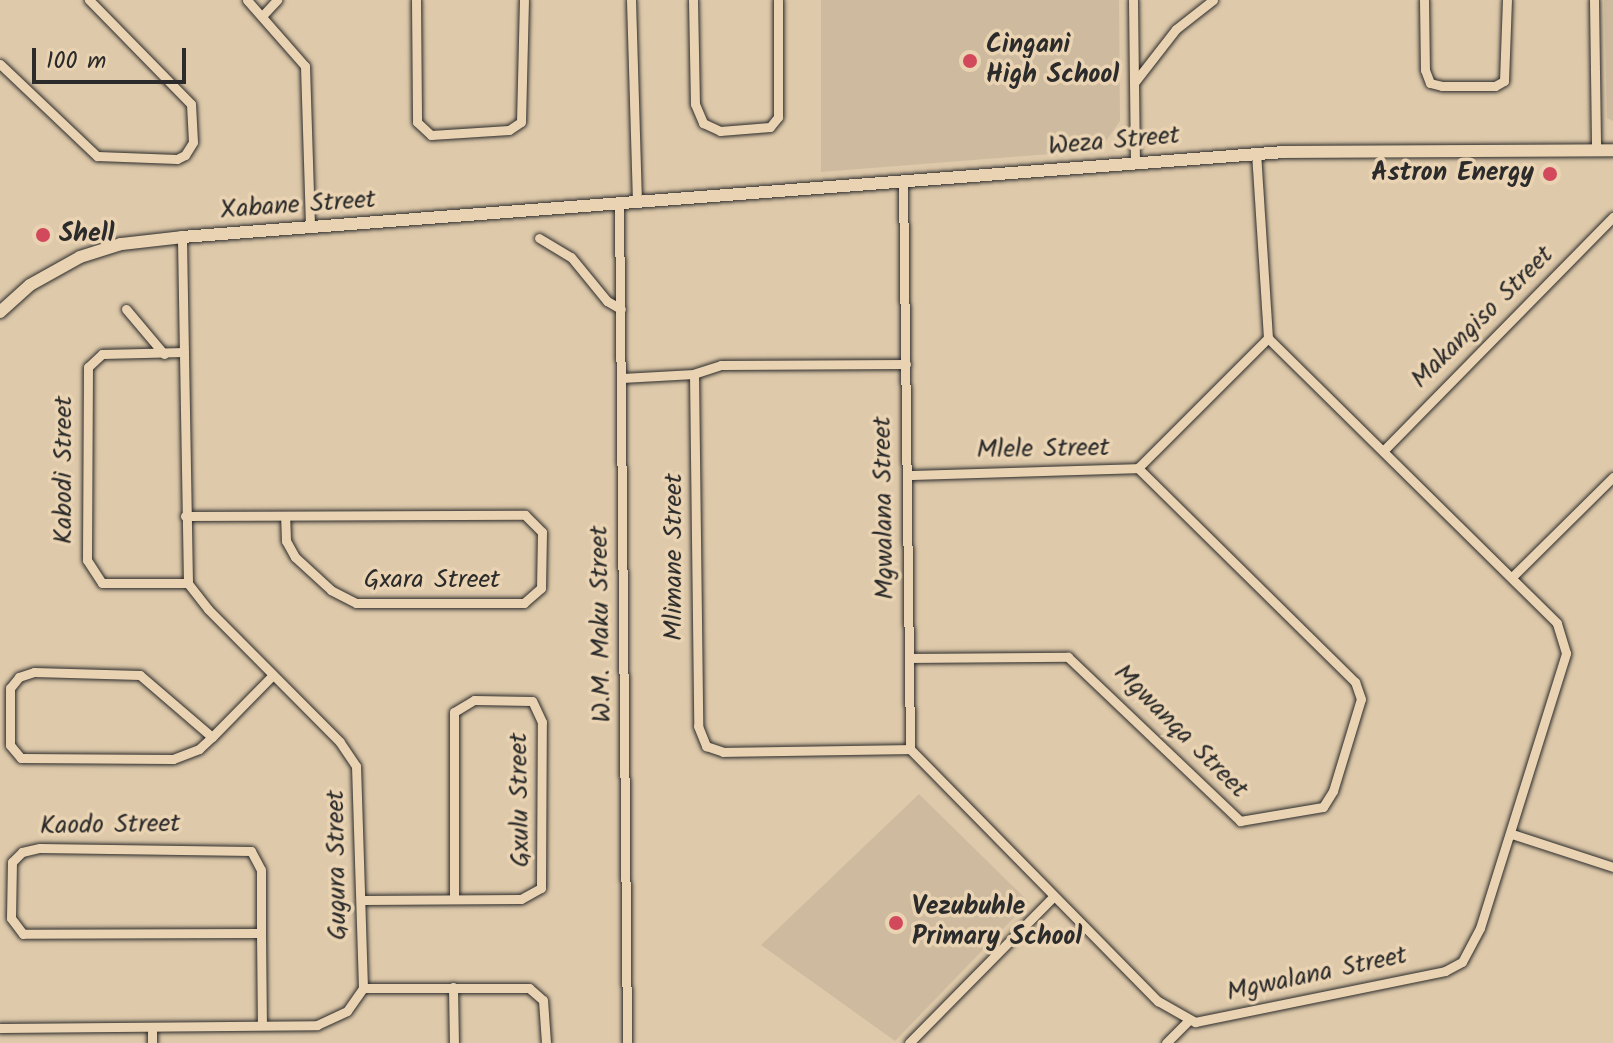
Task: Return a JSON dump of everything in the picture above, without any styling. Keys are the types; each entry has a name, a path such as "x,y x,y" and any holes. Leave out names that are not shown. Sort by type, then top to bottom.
{"street":[{"path":"0,64 97,156 177,159 185,155 193,142 191,104 89,0"},
{"path":"247,0 305,66 310,228"},
{"path":"263,15 277,0"},
{"path":"416,0 417,122 431,135 509,130 521,122 524,0"},
{"path":"631,0 637,202"},
{"path":"693,0 695,104 703,123 720,131 770,127 778,117 778,0"},
{"path":"1133,0 1135,162"},
{"path":"1134,83 1176,29 1213,0"},
{"path":"1424,0 1425,70 1430,83 1442,86 1495,86 1504,81 1507,0"},
{"path":"1594,0 1596,149"},
{"name":"Weza Street","path":"619,204 1256,154 1613,150"},
{"path":"1256,154 1268,338"},
{"name":"Mgwalana Street","path":"903,181 910,749"},
{"name":"Xabane Street","path":"0,312 30,285 80,257 121,244 619,204"},
{"name":"W.M. Maku Street","path":"619,204 627,1043"},
{"name":"Makangiso Street","path":"1384,450 1613,217"},
{"path":"182,237 188,583"},
{"path":"539,238 571,257 607,301 621,309"},
{"path":"126,309 164,353"},
{"name":"Mgwalana Street","path":"1187,1022 1454,967 1475,943 1512,834 1566,653 1557,623 1268,338"},
{"name":"Mlele Street","path":"908,475 1138,468 1268,338"},
{"name":"Kabodi Street","path":"184,352 102,354 88,367 87,560 102,583 188,583"},
{"path":"622,378 694,374 721,365 906,364"},
{"name":"Mlimane Street","path":"694,374 701,739 723,752 910,749"},
{"name":"Mgwanqa Street","path":"909,658 1068,657 1240,821 1323,807 1361,699 1355,682 1138,468"},
{"path":"1512,577 1613,477"},
{"name":"Gxara Street","path":"185,516 525,515 542,532 541,588 524,603 377,606 349,601 292,552 285,516"},
{"name":"Gugura Street","path":"188,583 340,742 356,766 363,988"},
{"path":"212,737 140,675 34,672 19,677 10,688 10,745 21,758 173,759 191,755 212,737 273,675"},
{"name":"Gxulu Street","path":"362,900 521,899 536,894 544,881 542,713 532,701 474,700 454,712 454,899"},
{"path":"910,749 1158,1001 1187,1022 1166,1043"},
{"path":"1512,834 1613,867"},
{"name":"Kaodo Street","path":"261,933 23,934 11,918 12,862 22,852 40,848 244,848 255,856 261,870 262,1025"},
{"path":"909,1043 1053,897"},
{"path":"453,987 454,1043"},
{"path":"0,1028 327,1023 347,1011 363,988 453,987 535,991 545,1007 546,1043"},
{"path":"152,1027 152,1043"}],"shaded area":[{"name":"Cingani High School","path":"821,0 1119,0 1120,121 1106,141 1088,151 821,172"},
{"path":"1604,0 1613,0 1613,121 1607,118"},
{"name":"Vezubuhle Primary School","path":"919,794 1029,902 895,1041 761,945"}],"place":[{"name":"Cingani High School","path":"970,61"},
{"name":"Astron Energy","path":"1550,174"},
{"name":"Shell","path":"43,235"},
{"name":"Vezubuhle Primary School","path":"896,923"}]}
